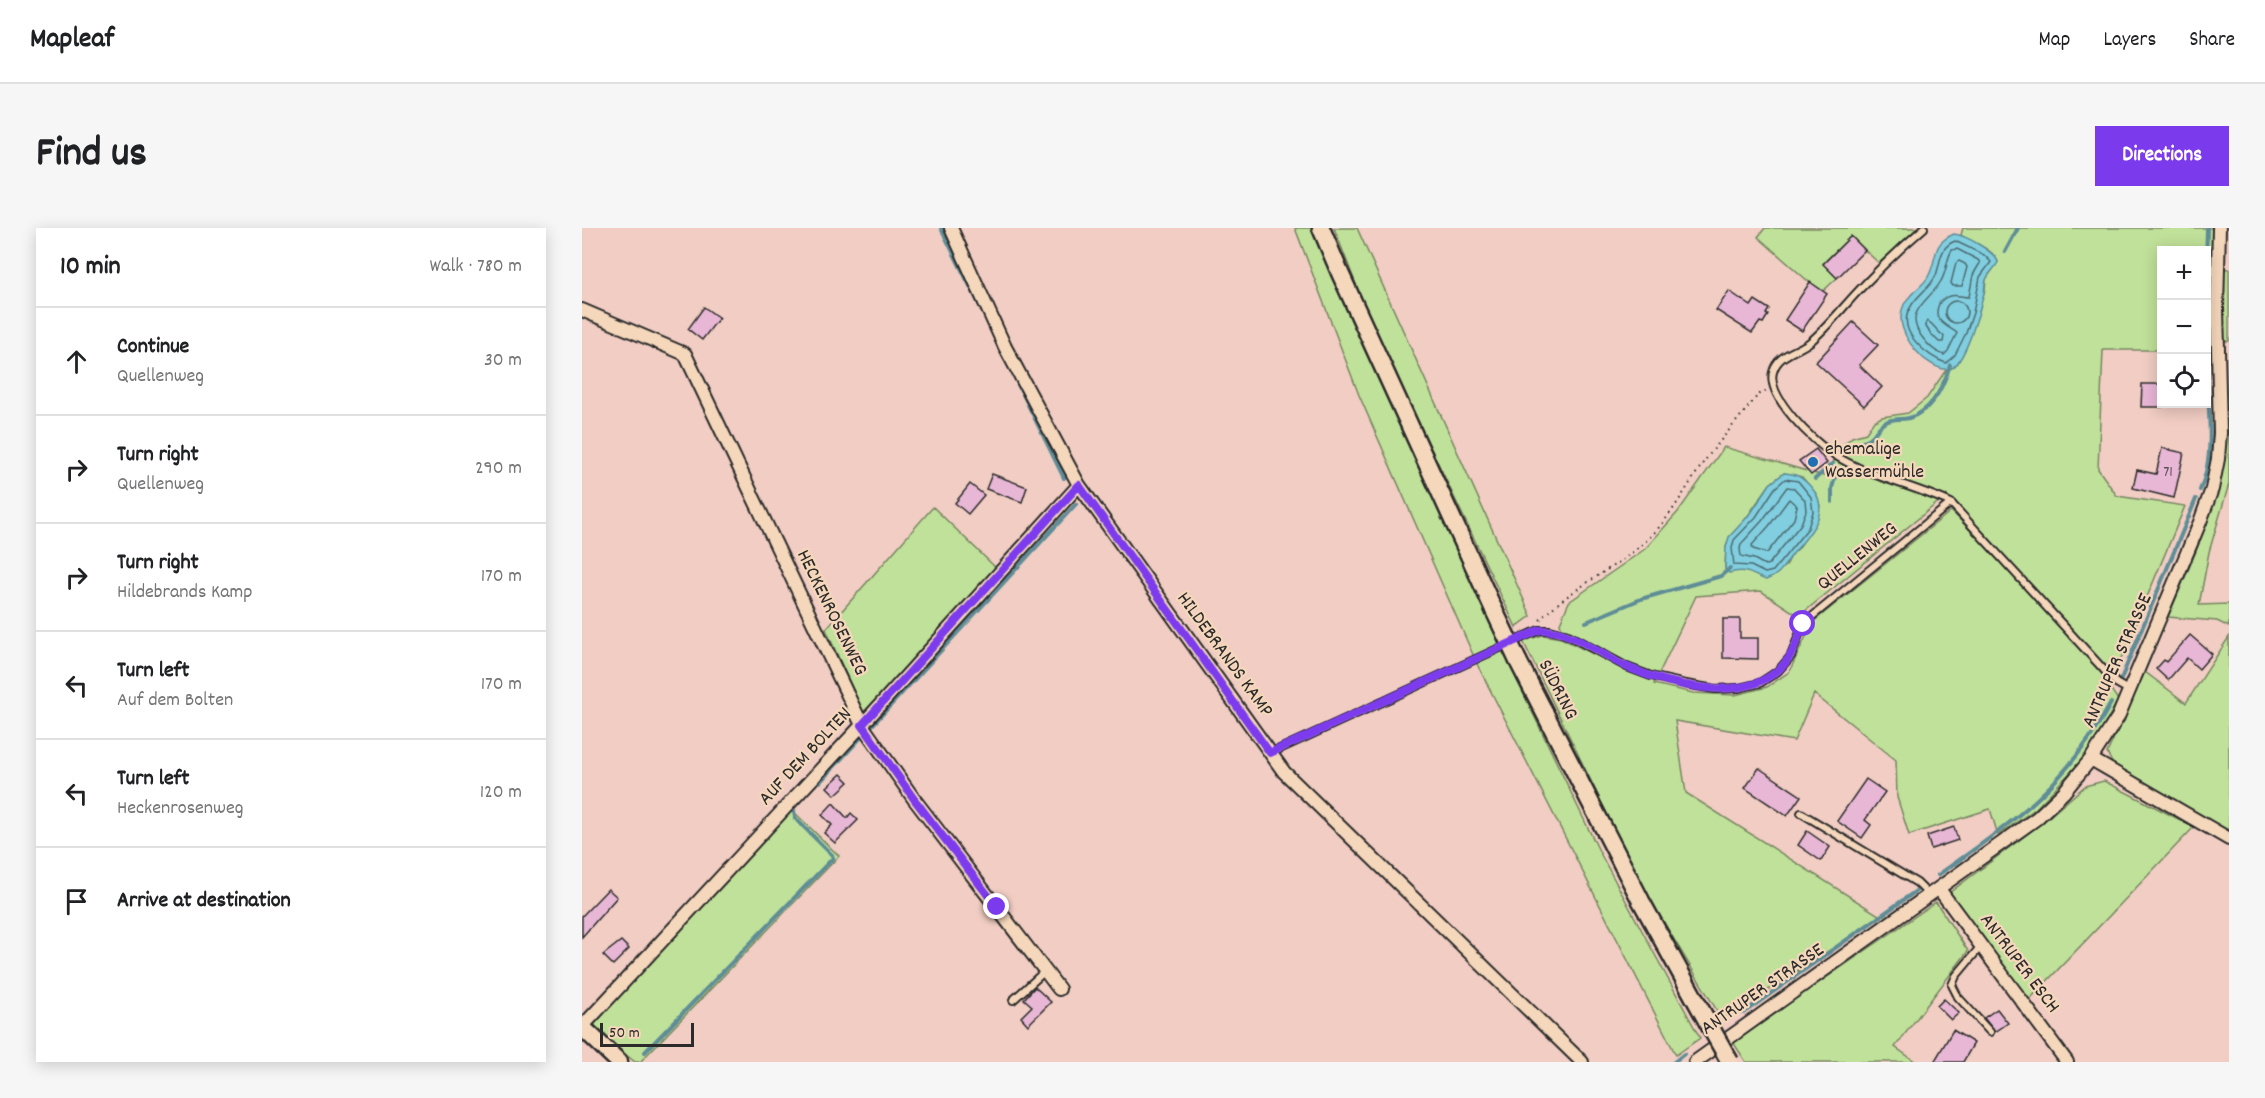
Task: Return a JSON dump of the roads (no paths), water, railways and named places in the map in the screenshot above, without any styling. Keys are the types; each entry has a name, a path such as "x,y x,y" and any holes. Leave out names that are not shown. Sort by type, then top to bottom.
{"main road":[{"name":"SÜDRING","path":"1321,228 1518,661 1641,901 1730,1062"},
{"path":"582,1027 619,1062"}],"street":[{"name":"HILDEBRANDS KAMP","path":"951,228 1005,347 1079,485 1284,772 1582,1062"},
{"name":"ANTRUPER STRASSE","path":"1695,1062 2037,818 2064,792 2091,759 2118,717 2212,489 2220,433 2217,308 2219,228"},
{"name":"HECKENROSENWEG","path":"582,310 685,354 862,725 914,799 1059,989"},
{"name":"AUF DEM BOLTEN","path":"582,1027 862,725 1079,485"},
{"path":"2091,759 2229,839"},
{"name":"ANTRUPER ESCH","path":"1934,892 1981,946 2067,1062"}],"lane":[{"path":"1924,228 1864,284 1811,341 1781,358 1773,372 1772,379 1776,391 1794,420 1832,454 1951,503 2116,683 2130,692"},
{"name":"QUELLENWEG","path":"1270,753 1423,684 1528,633 1550,630 1568,635 1627,667 1651,676 1686,684 1715,689 1739,688 1760,683 1778,671 1791,656 1803,624 1951,503"},
{"path":"1801,813 1934,892"},
{"path":"1981,946 1952,984 1958,997 1990,1032"},
{"path":"1013,1000 1045,971"}],"water":[{"path":"1954,234 1979,244 1998,262 1985,282 1976,322 1967,345 1957,363 1952,368 1945,369 1923,358 1906,337 1901,320 1905,303 1927,278 1938,247"},
{"path":"1784,473 1802,478 1811,487 1820,506 1816,524 1775,576 1766,580 1744,571 1729,573 1725,569 1729,537 1751,513 1770,484"}],"waterway":[{"path":"941,228 982,310"},
{"path":"2005,252 2018,228"},
{"path":"2206,246 2207,228"},
{"path":"1847,454 1855,446 1872,436 1883,423 1909,418 1924,410 1936,396 1950,365"},
{"path":"1017,382 1064,478"},
{"path":"2200,490 2208,462 2209,408"},
{"path":"1815,479 1833,463"},
{"path":"1830,466 1836,474 1832,488 1832,502"},
{"path":"2121,679 2196,499"},
{"path":"820,782 1076,504"},
{"path":"1586,622 1641,599 1721,576 1730,568"},
{"path":"1938,875 1990,838 2036,800 2076,757 2111,703"},
{"path":"645,1052 833,858 795,818 794,810"},
{"path":"1743,1013 1916,891"},
{"path":"1674,1062 1684,1054"}],"place":[{"name":"ehemalige Wassermühle","path":"1813,462"}]}
